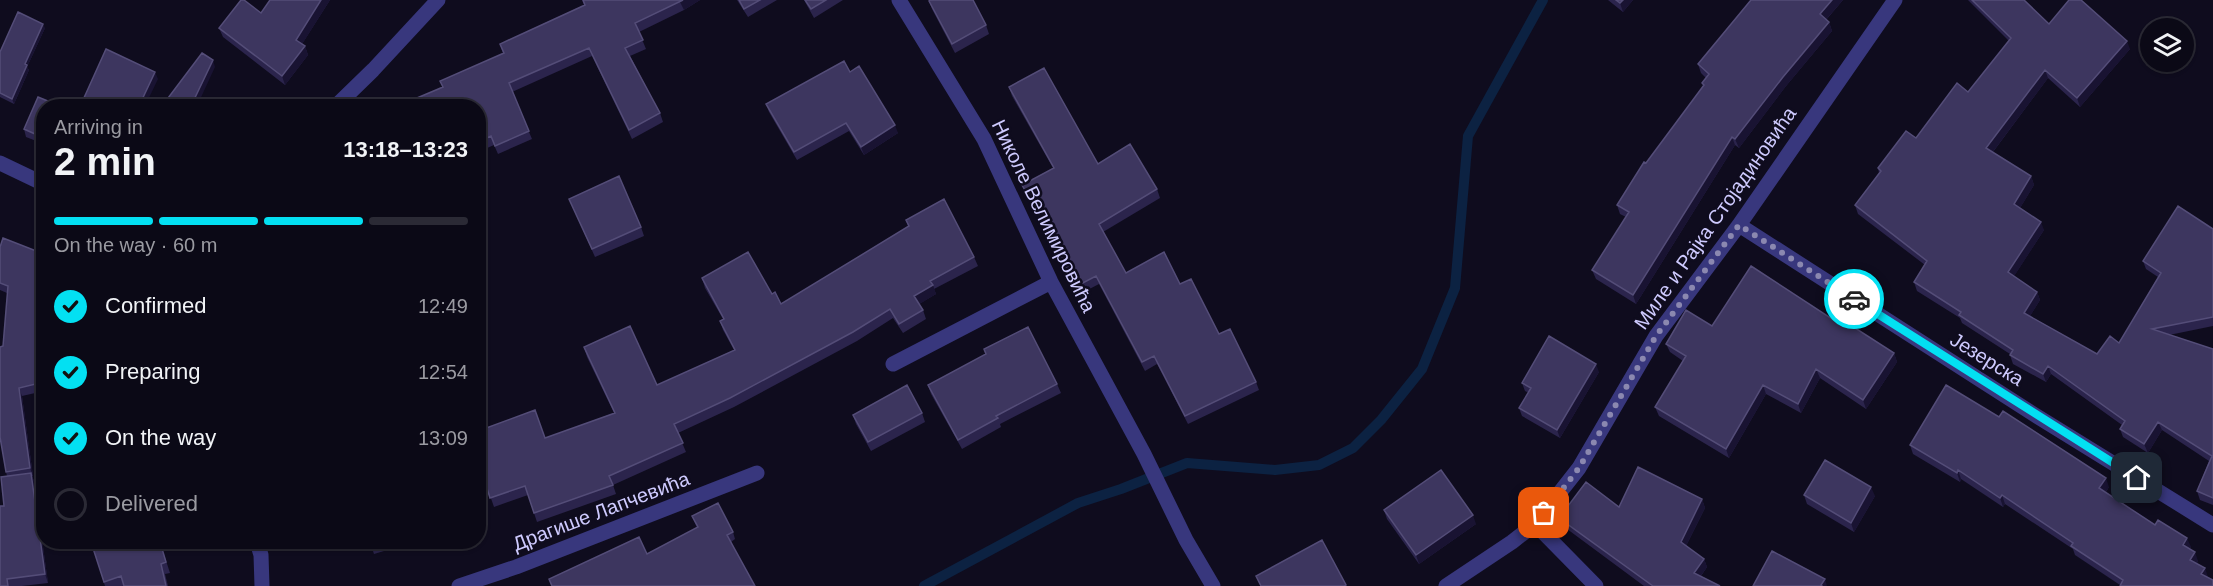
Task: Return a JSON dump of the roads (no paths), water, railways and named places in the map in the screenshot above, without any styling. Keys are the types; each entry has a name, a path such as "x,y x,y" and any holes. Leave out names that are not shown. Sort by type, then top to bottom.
{"street":[{"path":"343,99 438,0"},
{"name":"Николе Велимировића","path":"899,0 984,139 1051,282 1144,454 1186,540 1213,586"},
{"name":"Миле и Рајка Стојадиновића","path":"1446,586 1504,548 1535,524 1579,468 1656,336 1739,225 1895,0"},
{"path":"0,163 36,180"},
{"name":"Језерска","path":"1739,225 2213,525"},
{"path":"893,364 1051,282"},
{"name":"Драгише Лапчевића","path":"459,586 516,567 757,473"},
{"path":"1535,524 1596,586"},
{"path":"259,549 262,586"}],"waterway":[{"path":"924,586 1078,503 1187,463 1275,470 1319,465 1353,448 1381,420 1422,369 1455,288 1468,136 1543,0"}]}
